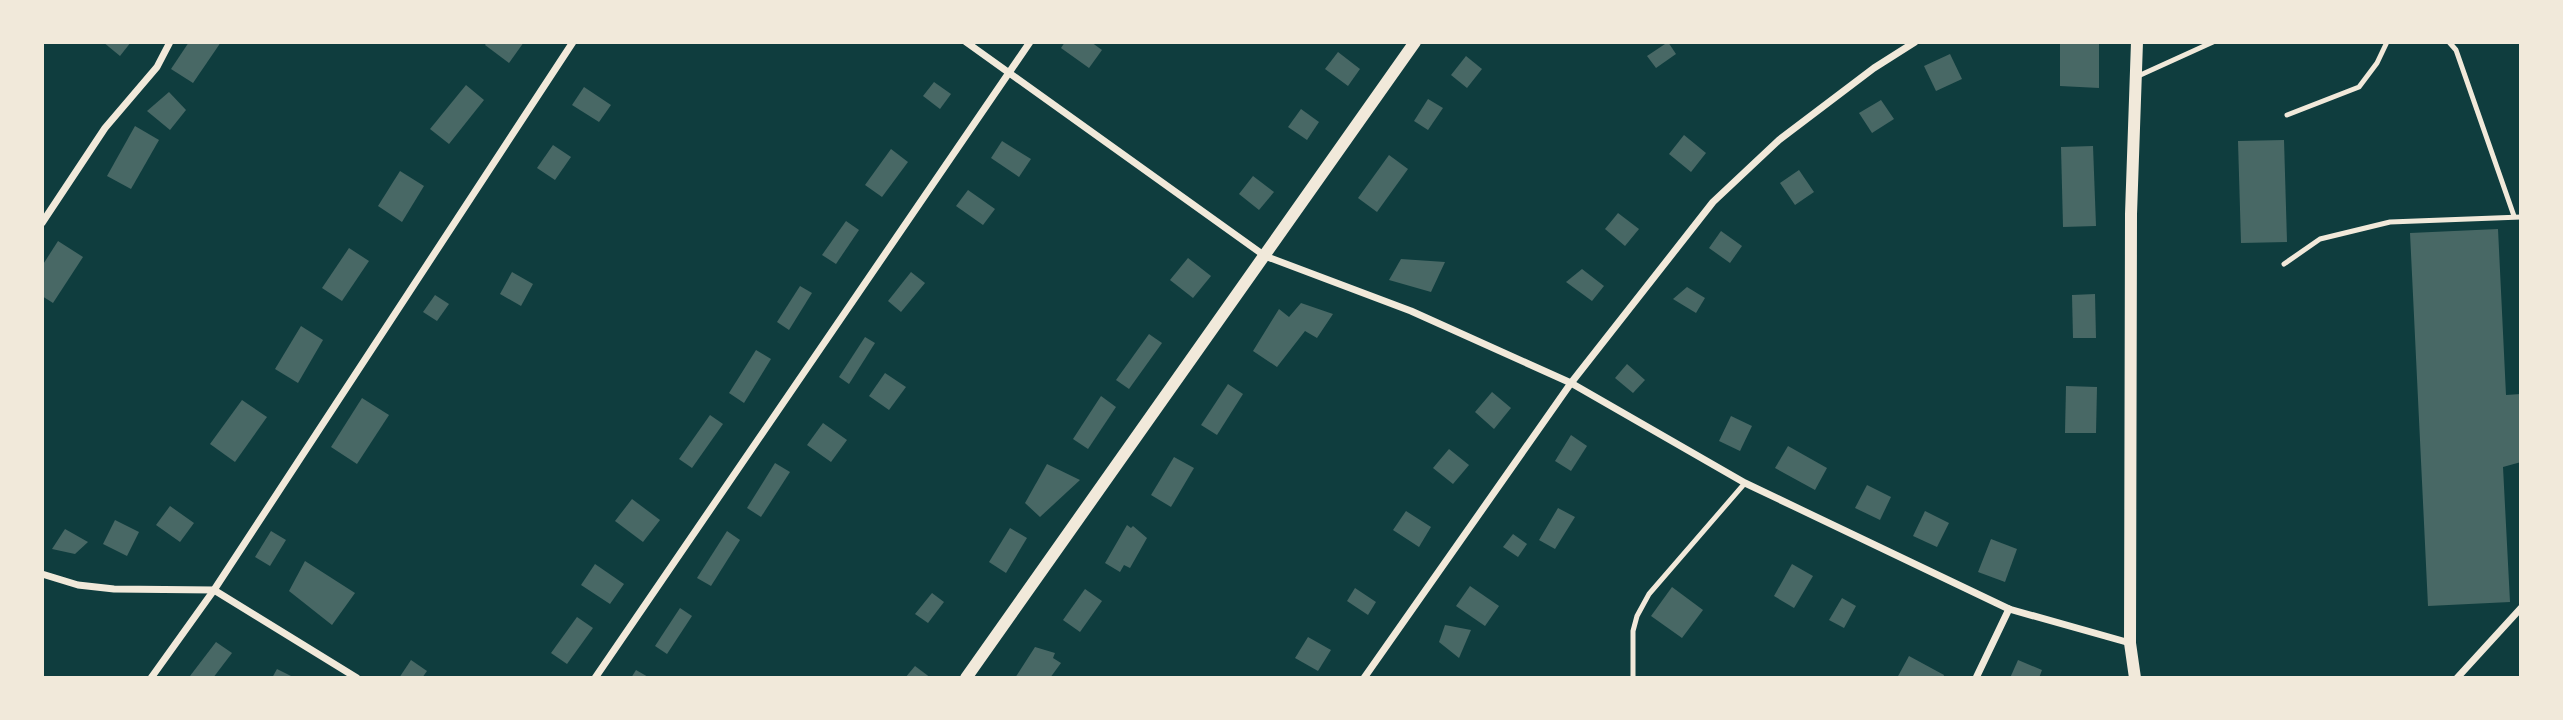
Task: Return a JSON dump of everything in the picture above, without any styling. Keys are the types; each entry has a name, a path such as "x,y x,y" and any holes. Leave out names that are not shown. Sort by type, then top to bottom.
{"street":[{"path":"42,223 105,128 157,67 170,42"},
{"path":"151,678 214,590 573,42"},
{"path":"965,42 1265,256 1411,312 1571,383 1745,483 2009,609 2130,643"},
{"path":"594,678 1030,42"},
{"path":"966,678 1415,42"},
{"path":"1364,678 1571,383 1713,202 1779,140 1874,68 1915,42"},
{"path":"2135,678 2130,643 2131,228 2137,42"},
{"path":"42,574 78,585 114,589 214,590 357,678"},
{"path":"2457,678 2521,608"},
{"path":"1976,678 2009,609"}],"lane":[{"path":"2136,77 2213,42"},
{"path":"2287,115 2359,87 2377,63 2387,42"},
{"path":"2284,264 2320,239 2390,222 2518,217 2456,50 2449,42"},
{"path":"1633,678 1633,631 1637,615 1650,594 1745,483"}],"building":[{"path":"103,42 131,42 120,56"},
{"path":"189,42 221,42 193,83 171,69"},
{"path":"487,42 524,42 509,63 485,45"},
{"path":"1065,42 1091,42 1102,50 1089,68 1061,48"},
{"path":"1668,42 1676,54 1656,68 1647,56"},
{"path":"2060,42 2099,42 2099,88 2060,86"},
{"path":"1338,52 1360,69 1348,86 1325,69"},
{"path":"1950,54 1962,79 1936,91 1924,66"},
{"path":"1466,56 1482,69 1467,88 1451,75"},
{"path":"934,82 951,94 940,109 923,96"},
{"path":"466,85 484,100 449,144 430,129"},
{"path":"584,87 611,105 599,122 572,105"},
{"path":"169,92 186,110 170,130 147,111"},
{"path":"1428,99 1443,108 1428,130 1414,121"},
{"path":"1881,100 1894,119 1872,133 1859,113"},
{"path":"1301,109 1319,122 1307,140 1288,127"},
{"path":"135,126 159,140 131,189 107,176"},
{"path":"1684,135 1706,153 1691,172 1669,154"},
{"path":"2284,140 2287,242 2241,243 2238,141"},
{"path":"1002,141 1031,159 1019,177 991,158"},
{"path":"553,145 571,157 555,180 537,168"},
{"path":"2093,146 2096,226 2063,227 2061,147"},
{"path":"891,149 908,162 882,197 865,185"},
{"path":"1389,155 1408,169 1377,212 1358,198"},
{"path":"1799,170 1814,192 1795,205 1780,183"},
{"path":"400,171 424,186 402,222 378,206"},
{"path":"1253,176 1274,192 1259,210 1239,194"},
{"path":"968,190 995,209 983,225 956,206"},
{"path":"1618,213 1639,229 1625,246 1605,229"},
{"path":"846,221 859,230 836,264 822,255"},
{"path":"2498,229 2506,395 2521,394 2521,462 2503,467 2510,602 2428,606 2410,233"},
{"path":"1721,231 1742,246 1730,263 1709,248"},
{"path":"58,241 83,257 53,303 42,296 42,266"},
{"path":"349,248 369,261 342,301 322,288"},
{"path":"1188,258 1211,276 1193,298 1170,280"},
{"path":"1401,259 1445,262 1431,292 1389,280"},
{"path":"1582,269 1604,286 1592,301 1566,282"},
{"path":"512,272 533,284 521,306 500,294"},
{"path":"911,272 925,283 901,312 888,301"},
{"path":"800,286 812,293 789,330 777,322"},
{"path":"1687,287 1705,298 1696,313 1673,299"},
{"path":"2095,294 2096,338 2073,338 2072,295"},
{"path":"435,295 449,304 437,321 423,312"},
{"path":"1301,303 1333,314 1317,338 1305,331 1277,367 1253,351 1279,309 1289,317"},
{"path":"301,326 323,340 298,383 275,369"},
{"path":"1149,334 1162,343 1129,389 1116,380"},
{"path":"865,337 875,343 849,384 839,377"},
{"path":"756,350 771,359 744,403 729,393"},
{"path":"1627,364 1645,380 1633,393 1615,378"},
{"path":"885,373 906,387 889,410 869,396"},
{"path":"1228,384 1243,394 1217,435 1201,425"},
{"path":"2066,386 2097,387 2096,433 2065,433"},
{"path":"1492,392 1511,408 1494,429 1475,412"},
{"path":"1101,396 1116,407 1088,449 1073,439"},
{"path":"362,398 389,415 357,464 331,447"},
{"path":"242,400 267,417 235,462 210,444"},
{"path":"710,415 723,424 692,468 679,459"},
{"path":"1731,416 1752,426 1740,451 1719,441"},
{"path":"823,423 847,440 831,462 807,445"},
{"path":"1571,435 1587,446 1571,471 1555,461"},
{"path":"1788,446 1827,468 1815,490 1775,468"},
{"path":"1449,449 1469,465 1453,484 1433,468"},
{"path":"1174,457 1194,468 1171,507 1151,495"},
{"path":"775,463 790,472 761,517 747,508"},
{"path":"1047,464 1080,480 1040,517 1025,503"},
{"path":"1867,485 1891,497 1880,520 1855,508"},
{"path":"632,499 660,520 643,542 615,521"},
{"path":"170,506 194,523 180,542 156,525"},
{"path":"1558,508 1575,517 1555,549 1539,540"},
{"path":"1406,511 1431,527 1419,547 1393,530"},
{"path":"1925,511 1949,523 1937,547 1913,536"},
{"path":"115,520 139,532 127,556 103,544"},
{"path":"1127,525 1131,528 1133,526 1147,538 1130,568 1124,565 1120,572 1105,563"},
{"path":"1010,528 1027,538 1006,573 989,562"},
{"path":"65,529 88,542 75,554 52,549"},
{"path":"271,531 286,540 270,566 255,557"},
{"path":"727,531 740,540 711,586 697,578"},
{"path":"1513,534 1527,544 1518,557 1503,547"},
{"path":"1991,539 2017,549 2005,582 1978,572"},
{"path":"305,561 355,593 332,625 289,591"},
{"path":"595,564 624,584 610,604 581,585"},
{"path":"1792,564 1813,576 1794,608 1774,596"},
{"path":"1470,586 1499,606 1485,626 1456,606"},
{"path":"1672,587 1703,610 1682,638 1651,616"},
{"path":"1355,588 1376,602 1368,615 1347,601"},
{"path":"1085,589 1102,601 1080,632 1063,620"},
{"path":"932,593 944,602 928,623 915,614"},
{"path":"1842,598 1856,606 1844,628 1829,620"},
{"path":"680,608 692,616 667,654 655,646"},
{"path":"577,617 593,628 567,664 551,653"},
{"path":"1445,625 1471,630 1459,658 1439,642"},
{"path":"1308,637 1331,650 1318,671 1295,658"},
{"path":"216,642 232,653 213,678 190,676"},
{"path":"1035,647 1055,653 1053,658 1061,663 1050,678 1015,678"},
{"path":"1909,656 1944,675 1943,678 1897,678"},
{"path":"411,660 427,671 422,678 399,678"},
{"path":"2018,660 2042,670 2039,678 2010,678"},
{"path":"915,666 931,678 905,678"},
{"path":"277,669 295,678 272,678"},
{"path":"636,670 650,678 631,678"}]}
